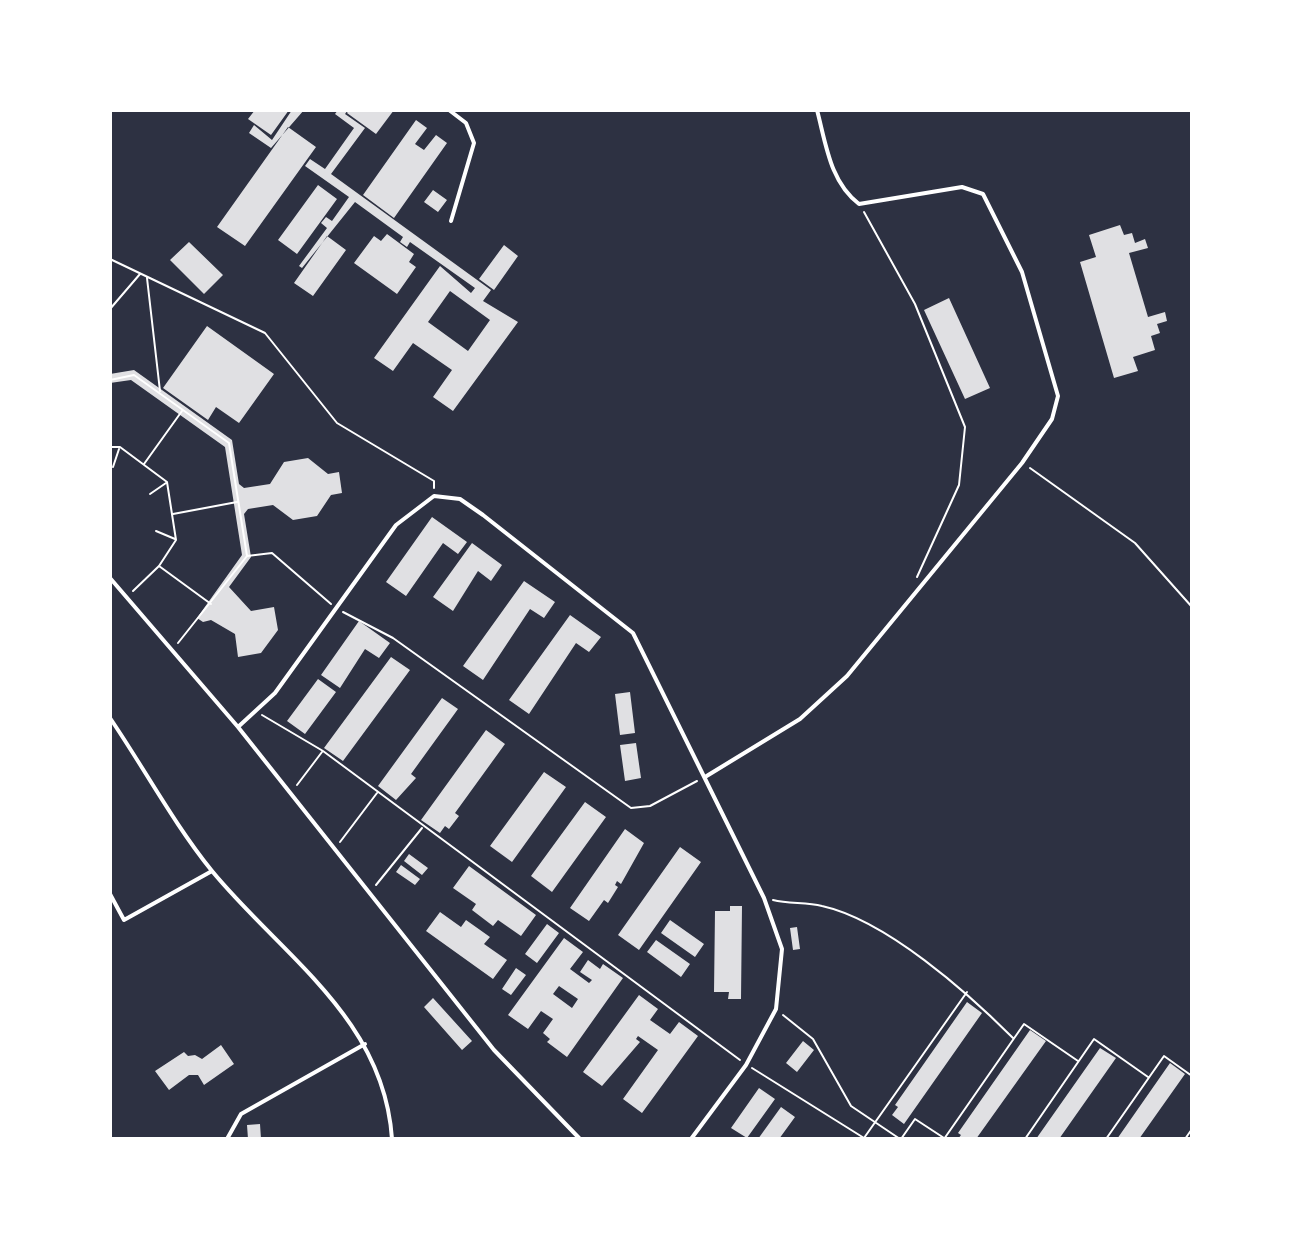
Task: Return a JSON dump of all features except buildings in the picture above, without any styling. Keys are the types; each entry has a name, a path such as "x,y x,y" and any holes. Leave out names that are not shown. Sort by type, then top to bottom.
{"lane":[{"path":"449,110 466,123 474,143 451,221"},
{"path":"705,777 800,719 847,676 1022,463 1052,419 1058,396 1022,272 983,194 962,187 859,204 843,192 830,159 817,110"},
{"path":"238,727 257,712 396,525 434,496 460,499 633,633 764,898 782,949 776,1009 746,1065 691,1139"},
{"path":"110,578 292,793 494,1050 577,1138"},
{"path":"110,718 212,871 295,954 365,1044 390,1109 392,1139"},
{"path":"110,894 124,920 212,871"},
{"path":"227,1139 241,1114 365,1044"}],"path":[{"path":"859,204 915,304 965,427 959,485 917,575 918,590"},
{"path":"110,259 265,333 337,423 434,481 434,496"},
{"path":"110,309 140,274"},
{"path":"147,277 160,394"},
{"path":"110,380 134,375 229,443 247,556 212,604 172,649"},
{"path":"144,464 182,410"},
{"path":"110,447 120,447 167,482 176,540 159,566 127,597"},
{"path":"113,467 120,447"},
{"path":"1022,463 1135,543 1192,607"},
{"path":"150,494 167,482"},
{"path":"173,514 238,502"},
{"path":"156,531 176,540"},
{"path":"247,556 272,553 336,608 393,638 631,808 650,806 705,777"},
{"path":"159,566 212,604"},
{"path":"257,712 323,751 746,1065 864,1138 967,992"},
{"path":"292,793 323,751"},
{"path":"335,847 346,837 377,792"},
{"path":"369,891 423,827"},
{"path":"764,898 823,906 876,929 967,992 1013,1038"},
{"path":"776,1009 813,1039 851,1106 901,1139 915,1119 945,1139 1024,1024 1078,1061"},
{"path":"1025,1139 1094,1039 1148,1077"},
{"path":"1106,1139 1164,1056 1192,1076"},
{"path":"1185,1139 1192,1129"}]}
